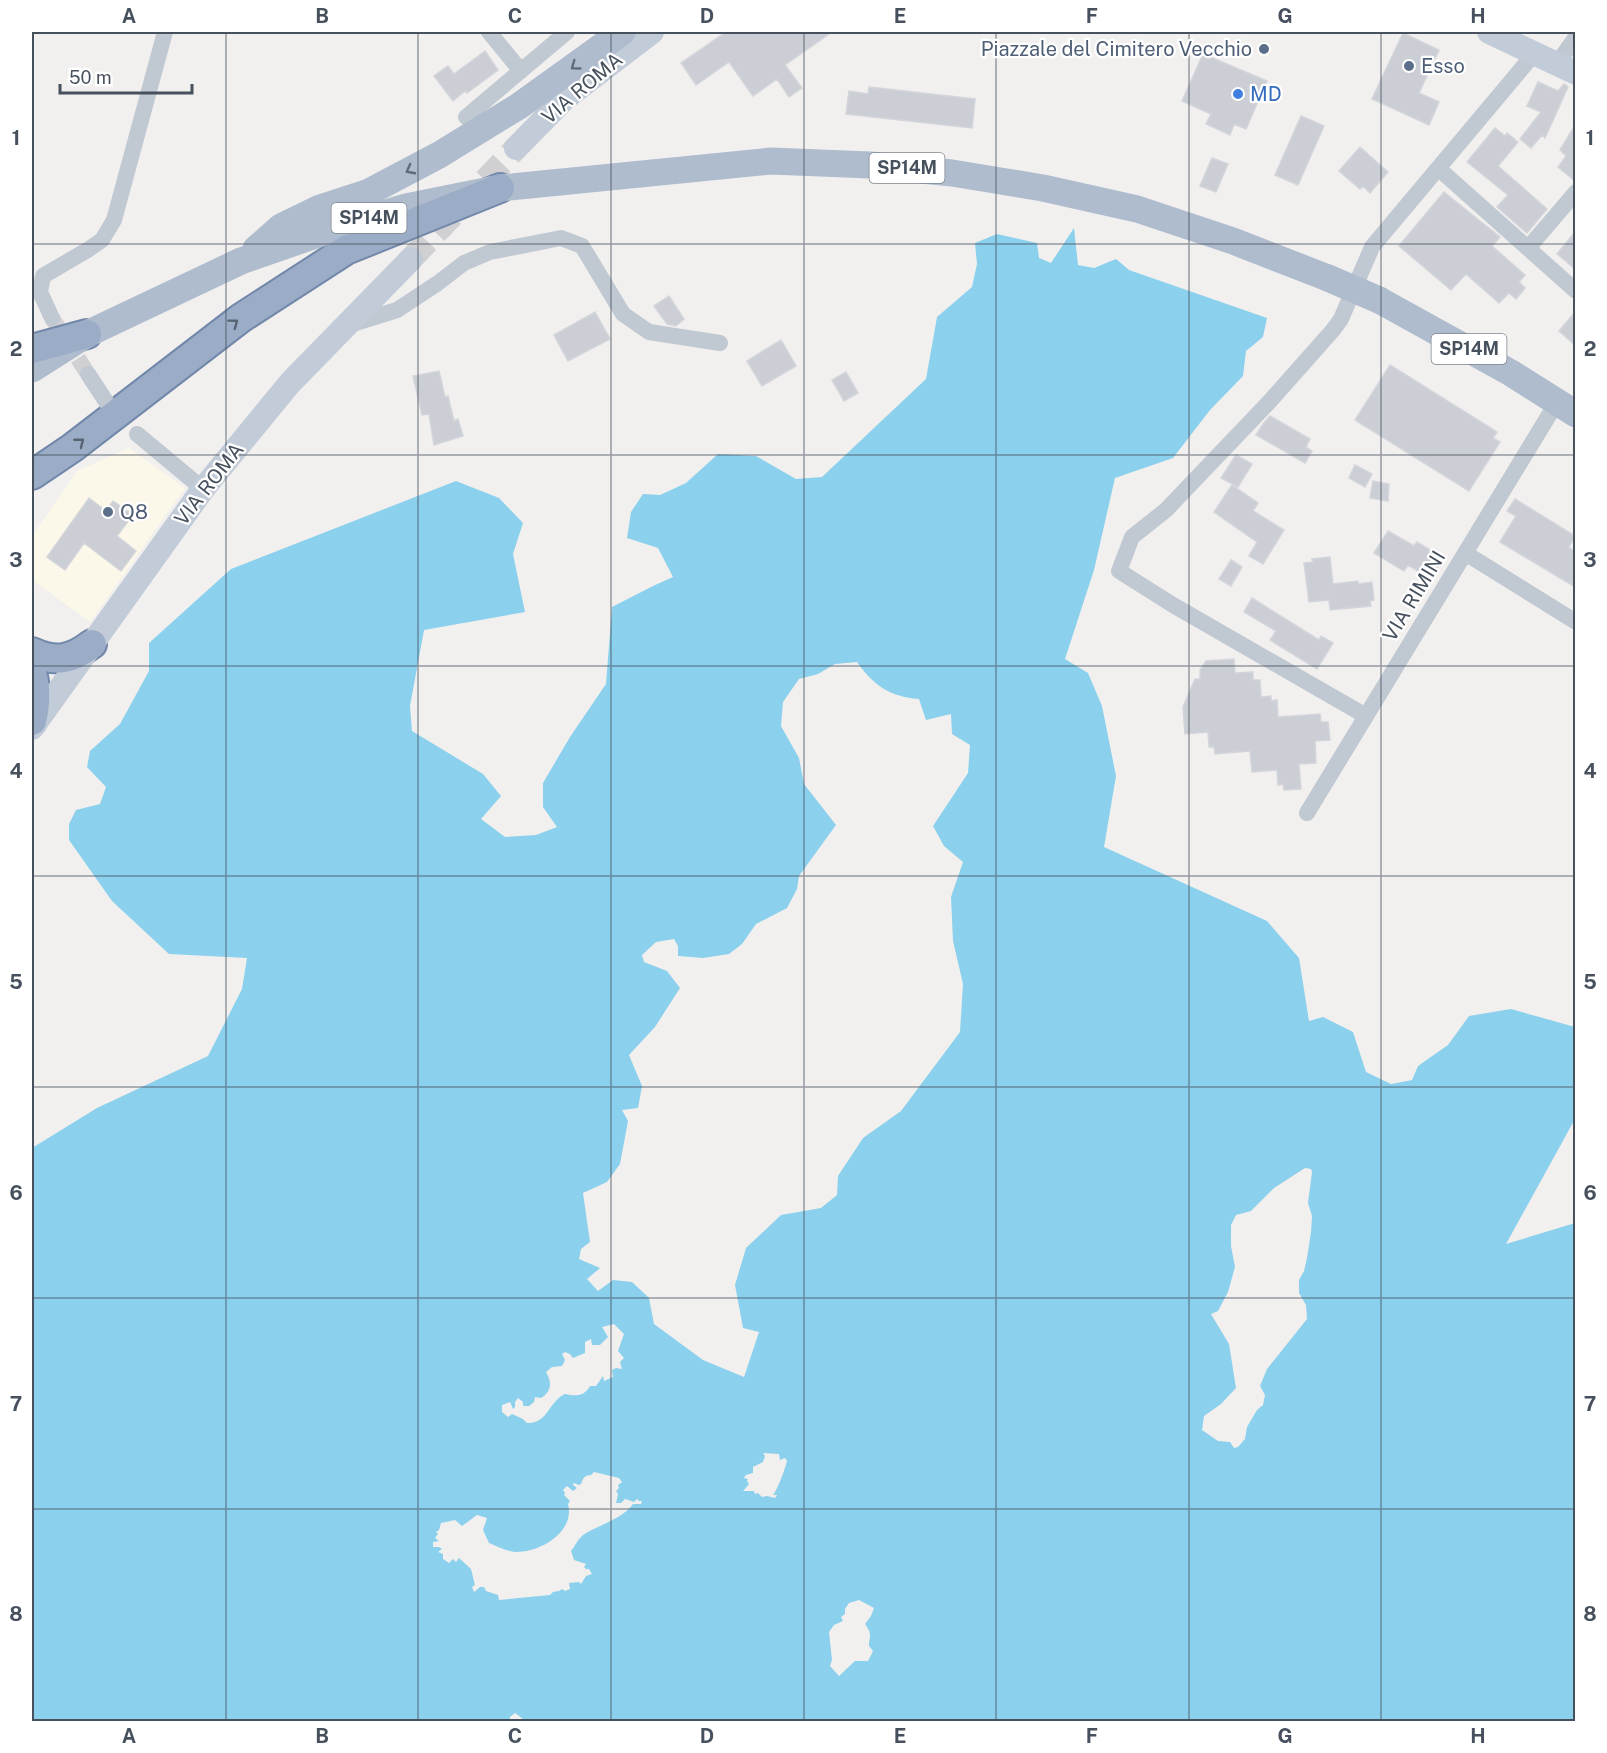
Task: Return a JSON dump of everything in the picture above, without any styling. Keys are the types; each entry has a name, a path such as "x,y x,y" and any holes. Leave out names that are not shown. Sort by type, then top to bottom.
{"highway":[{"path":"32,476 241,318 346,250 500,188"},
{"path":"32,349 87,334"},
{"path":"32,652 52,658 68,658 93,644"},
{"path":"32,673 36,693 32,721"}],"main road":[{"path":"241,261 281,227 320,208 369,192 439,155 519,106 622,32"},
{"name":"VIA ROMA","path":"516,148 563,100 652,32"},
{"path":"1489,32 1566,69"},
{"name":"SP14M","path":"32,369 87,334 241,261 406,207 500,188 771,161 870,165 952,173 1043,188 1137,209 1233,241 1379,300 1454,340 1566,408"},
{"name":"VIA ROMA","path":"32,728 203,489 290,383 411,259"}],"street":[{"path":"52,318 40,292 43,276 102,240 114,219 165,32"},
{"path":"489,32 521,71"},
{"path":"466,117 567,32"},
{"path":"1566,69 1575,37"},
{"path":"1366,716 1173,605 1119,571 1132,537 1166,510 1271,400 1333,330 1341,319 1372,247 1534,54"},
{"path":"1439,168 1575,291"},
{"path":"1529,247 1575,192"},
{"path":"345,327 397,310 464,263 490,252 561,238 582,246 623,314 649,332 720,343"},
{"path":"87,374 107,403"},
{"name":"VIA RIMINI","path":"1307,813 1465,553 1566,408"},
{"path":"137,434 203,489"},
{"path":"1465,553 1575,622"}],"shaded area":[{"name":"Q8","path":"129,448 185,488 90,622 32,580 32,536 77,471"}],"water":[{"path":"1074,228 1078,265 1094,268 1116,259 1129,270 1267,318 1263,337 1246,351 1243,376 1210,410 1173,458 1115,478 1094,570 1065,659 1088,673 1102,706 1116,776 1104,847 1267,921 1299,958 1309,1021 1323,1017 1353,1032 1366,1072 1391,1084 1412,1080 1418,1066 1448,1045 1469,1016 1511,1009 1575,1027 1575,1119 1506,1244 1575,1223 1575,1721 527,1722 515,1713 510,1717 509,1722 32,1721 32,1148 97,1108 208,1056 242,989 247,958 169,954 112,901 69,840 69,824 76,810 100,804 106,787 87,767 90,751 120,724 149,671 149,643 231,569 456,481 499,498 523,523 513,554 525,612 424,630 410,706 412,731 483,774 501,796 481,819 505,837 536,835 557,827 543,807 543,783 570,737 606,684 612,607 673,577 658,548 627,538 631,512 643,494 660,495 686,483 718,454 756,456 796,479 822,477 926,379 937,317 972,287 977,264 975,243 997,234 1037,243 1039,258 1051,263","holes":["857,662 869,677 883,688 899,696 919,699 926,720 951,714 952,734 970,745 968,773 933,826 944,846 963,862 951,897 953,941 963,984 960,1032 901,1111 863,1138 838,1176 837,1195 821,1208 781,1215 746,1248 735,1285 743,1328 759,1332 744,1377 703,1360 654,1324 649,1298 632,1282 613,1280 598,1291 587,1279 600,1268 579,1259 581,1249 590,1242 583,1193 607,1182 620,1164 628,1121 622,1110 638,1108 642,1086 629,1055 655,1027 680,988 667,971 644,962 642,955 656,942 674,939 678,946 678,956 703,958 729,954 742,944 756,924 787,908 797,889 799,876 836,825 804,784 799,758 781,726 783,702 799,679 818,674 835,664","1305,1168 1311,1169 1308,1203 1312,1216 1311,1232 1304,1271 1299,1280 1299,1293 1306,1305 1307,1319 1267,1369 1260,1386 1265,1395 1263,1405 1257,1410 1247,1427 1245,1439 1234,1448 1230,1442 1218,1441 1202,1430 1204,1416 1221,1404 1236,1388 1229,1344 1211,1314 1218,1311 1228,1292 1235,1267 1231,1246 1231,1225 1236,1215 1251,1211 1274,1188","614,1324 624,1334 618,1351 624,1358 620,1362 622,1369 612,1370 613,1377 604,1381 603,1376 596,1386 590,1386 582,1394 565,1394 544,1416 534,1422 527,1423 512,1414 508,1417 502,1412 502,1405 510,1402 513,1409 518,1398 523,1402 523,1406 529,1406 534,1402 535,1397 541,1398 545,1395 550,1386 546,1372 552,1367 562,1366 565,1360 562,1354 565,1352 573,1358 585,1353 585,1342 591,1339 592,1345 600,1345 608,1337 602,1327","763,1453 779,1454 780,1460 785,1458 787,1461 773,1495 777,1495 775,1498 762,1497 754,1491 743,1491 749,1484 748,1479 744,1478 753,1473 753,1467 763,1462 765,1456","594,1472 619,1478 622,1482 616,1491 618,1494 616,1503 621,1503 625,1499 634,1502 637,1499 642,1501 641,1504 633,1504 617,1518 583,1535 578,1541 571,1551 574,1560 586,1564 584,1567 592,1574 586,1576 581,1584 579,1582 569,1583 570,1589 565,1591 562,1589 550,1595 499,1600 498,1595 486,1591 484,1587 474,1592 472,1587 475,1585 471,1569 459,1558 456,1562 453,1559 449,1563 443,1559 443,1554 438,1552 442,1549 433,1547 433,1542 439,1541 435,1538 441,1523 455,1520 462,1526 477,1515 487,1518 483,1530 489,1543 505,1550 526,1551 545,1544 554,1538 566,1523 570,1501 564,1495 563,1490 567,1486 573,1491 577,1488 573,1485 574,1483 581,1484 584,1477","859,1600 874,1608 865,1624 870,1633 869,1646 873,1651 868,1661 855,1661 839,1676 830,1666 832,1660 829,1632 834,1625 843,1621 841,1617 845,1614 849,1603"]}],"building":[{"path":"726,32 832,32 785,65 802,88 789,97 777,79 753,96 729,62 696,85 681,63"},
{"path":"1403,33 1439,50 1419,93 1439,102 1429,125 1372,99"},
{"path":"485,51 498,70 453,101 434,76 448,66 454,74"},
{"path":"1203,54 1267,81 1246,129 1234,124 1230,135 1206,124 1211,114 1182,101"},
{"path":"1538,82 1558,91 1564,84 1568,87 1545,138 1542,135 1531,148 1520,139 1541,112 1527,106"},
{"path":"869,87 975,99 972,128 846,114 849,91 868,94"},
{"path":"1301,116 1324,126 1298,185 1275,175"},
{"path":"1575,125 1575,181 1558,167 1566,156 1560,150"},
{"path":"1495,128 1505,136 1507,133 1518,142 1498,166 1547,209 1527,233 1497,207 1508,195 1467,162"},
{"path":"1360,147 1388,172 1370,193 1363,186 1360,189 1339,171"},
{"path":"1212,158 1228,164 1216,192 1200,186"},
{"path":"1444,192 1500,237 1492,246 1525,275 1519,282 1525,288 1516,299 1509,293 1499,303 1466,274 1451,290 1399,246"},
{"path":"1575,232 1575,269 1557,254"},
{"path":"669,296 684,319 676,326 667,324 654,306"},
{"path":"595,312 610,339 568,361 554,335"},
{"path":"1575,312 1575,345 1559,331"},
{"path":"781,340 796,366 762,386 747,361"},
{"path":"1390,365 1497,432 1493,438 1500,442 1469,491 1355,420"},
{"path":"439,371 445,397 448,396 454,421 458,419 463,436 434,445 429,414 422,415 413,376"},
{"path":"846,372 858,393 844,401 832,380"},
{"path":"1270,416 1310,439 1306,447 1312,451 1305,463 1256,435"},
{"path":"1236,455 1252,464 1238,487 1221,478"},
{"path":"1355,465 1372,474 1365,487 1349,478"},
{"path":"1373,481 1389,484 1388,501 1370,498"},
{"path":"1232,485 1258,503 1253,511 1284,530 1263,564 1249,556 1257,542 1214,512"},
{"path":"89,498 106,511 113,501 133,515 117,536 136,551 121,571 84,543 65,570 47,557"},
{"path":"1515,499 1575,536 1569,547 1575,552 1575,587 1500,542 1516,516 1507,511"},
{"path":"1388,531 1414,546 1417,542 1443,558 1431,579 1408,565 1404,571 1374,553"},
{"path":"1330,557 1333,584 1372,582 1374,600 1370,601 1371,606 1330,610 1329,600 1309,602 1304,563 1313,562 1312,559"},
{"path":"1231,560 1242,567 1231,586 1219,579"},
{"path":"1252,598 1319,640 1321,636 1333,643 1317,669 1270,640 1276,631 1244,612"},
{"path":"1234,659 1235,673 1253,672 1253,680 1260,680 1261,697 1271,696 1271,701 1277,700 1278,717 1320,714 1321,722 1328,722 1330,740 1315,741 1316,763 1299,764 1301,789 1284,790 1283,784 1278,785 1277,770 1252,772 1250,751 1215,754 1214,747 1209,747 1208,732 1185,734 1183,707 1195,679 1200,679 1200,670 1206,661"}],"tunnel":[{"path":"411,259 516,148"},
{"path":"52,318 88,374"}],"place":[{"name":"Piazzale del Cimitero Vecchio","path":"1264,49"},
{"name":"Esso","path":"1409,66"},
{"name":"MD","path":"1238,94"},
{"name":"Q8","path":"108,512"}]}
